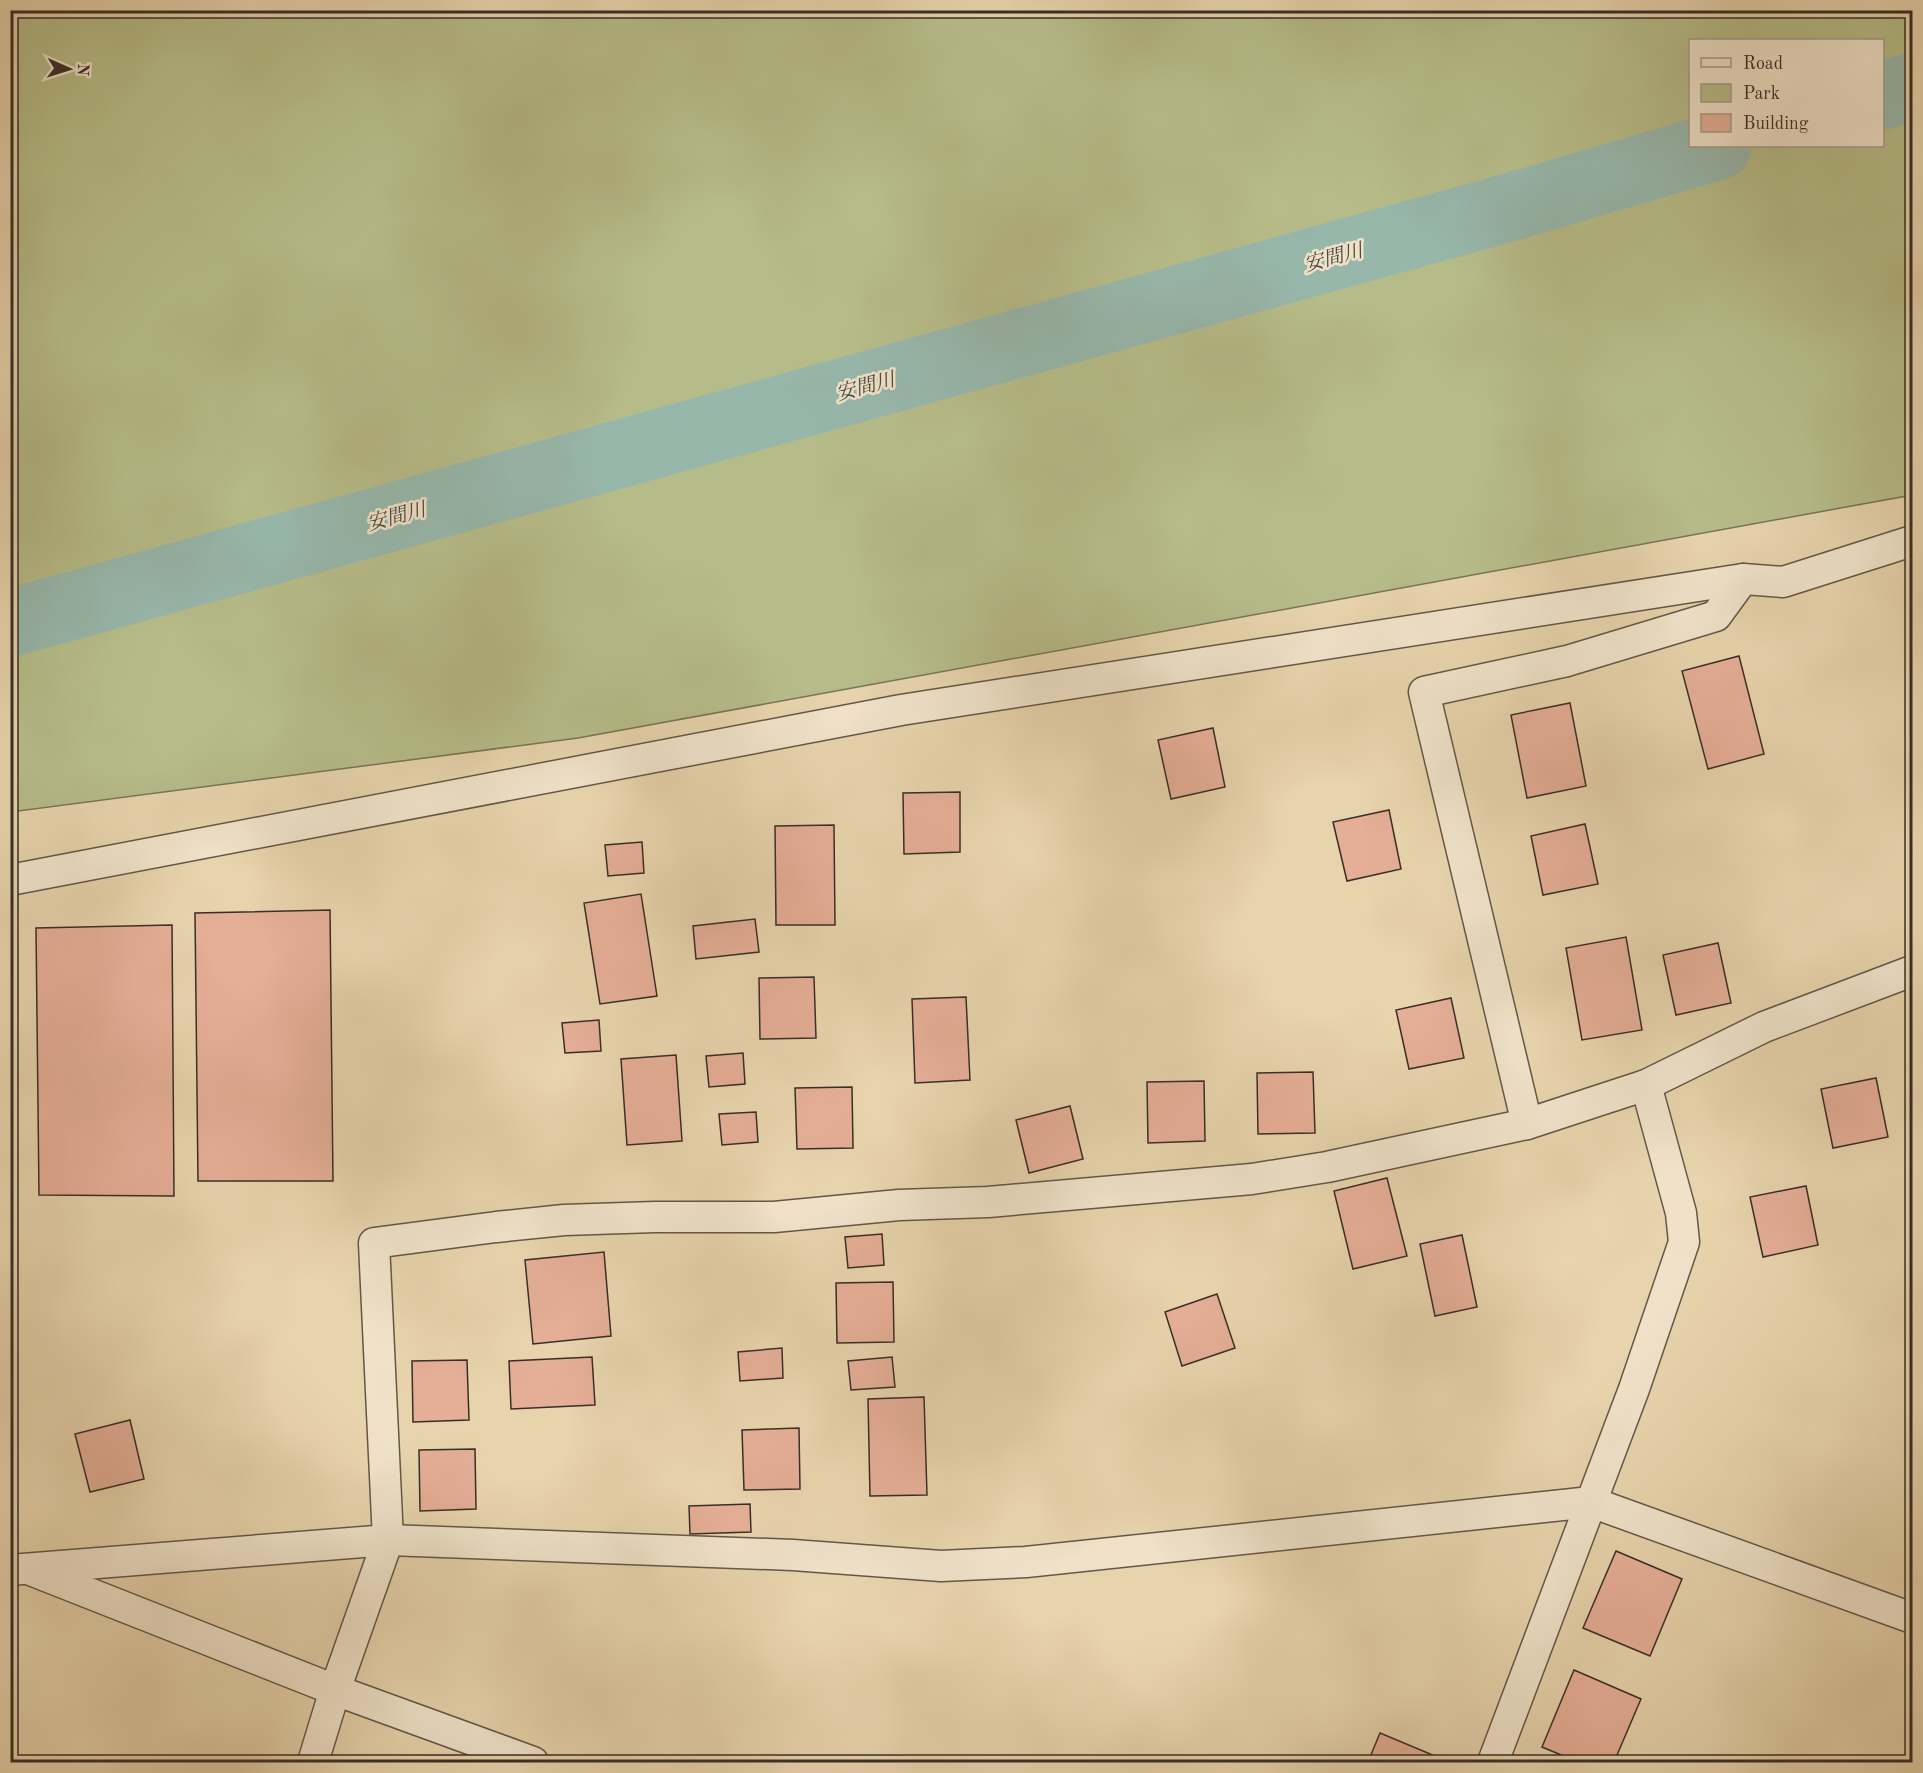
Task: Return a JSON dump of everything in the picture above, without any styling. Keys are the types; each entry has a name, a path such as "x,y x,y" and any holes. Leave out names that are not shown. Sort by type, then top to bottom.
{"street":[{"path":"10,880 901,710 1743,579 1783,582 1912,541"},
{"path":"1527,1124 1424,692 1567,661 1716,616 1743,579"},
{"path":"10,894 71,869"},
{"path":"313,1762 335,1690 388,1540 374,1243 564,1220 774,1217 899,1205 988,1202 1252,1179 1326,1167 1527,1124 1646,1085 1764,1027 1912,971"},
{"path":"1493,1762 1665,1302 1684,1242 1680,1213 1646,1085"},
{"path":"19,1569 388,1540 793,1555 941,1566 1026,1562 1591,1502 1912,1618"},
{"path":"19,1569 335,1690 533,1762"}],"green space":[{"path":"10,11 1912,11 1912,495 578,738 11,812"}],"building":[{"path":"1739,656 1764,754 1708,769 1682,671"},
{"path":"1570,703 1586,786 1527,798 1511,715"},
{"path":"1213,728 1225,787 1171,799 1158,740"},
{"path":"960,792 960,852 904,854 903,793"},
{"path":"1389,810 1401,869 1347,881 1333,822"},
{"path":"1585,824 1598,884 1543,895 1531,836"},
{"path":"834,825 835,925 776,925 775,826"},
{"path":"642,842 644,873 608,876 605,845"},
{"path":"641,894 657,996 600,1004 584,903"},
{"path":"330,910 333,1181 198,1181 195,913"},
{"path":"755,919 759,952 696,959 693,926"},
{"path":"172,925 174,1196 39,1195 36,928"},
{"path":"1626,937 1642,1030 1582,1040 1566,948"},
{"path":"1718,943 1731,1003 1676,1015 1663,955"},
{"path":"814,977 816,1038 760,1039 759,978"},
{"path":"966,997 970,1080 915,1083 912,999"},
{"path":"1451,998 1464,1058 1409,1069 1396,1010"},
{"path":"599,1020 601,1051 565,1053 562,1023"},
{"path":"743,1053 745,1084 709,1087 706,1056"},
{"path":"10,1055 15,1174 10,1174"},
{"path":"676,1055 682,1141 627,1145 621,1059"},
{"path":"1313,1072 1315,1133 1258,1134 1257,1073"},
{"path":"1876,1078 1888,1137 1833,1148 1821,1089"},
{"path":"1204,1081 1205,1141 1148,1143 1147,1082"},
{"path":"852,1087 853,1148 797,1149 795,1088"},
{"path":"1070,1106 1083,1159 1029,1173 1016,1120"},
{"path":"756,1112 758,1142 722,1145 719,1114"},
{"path":"1387,1178 1407,1256 1353,1269 1334,1191"},
{"path":"1806,1186 1818,1245 1763,1257 1750,1197"},
{"path":"882,1234 884,1265 848,1268 845,1237"},
{"path":"1462,1235 1477,1307 1435,1316 1420,1244"},
{"path":"604,1252 611,1336 533,1344 525,1260"},
{"path":"893,1282 894,1342 837,1343 836,1283"},
{"path":"1217,1294 1235,1348 1182,1366 1165,1312"},
{"path":"782,1348 783,1378 740,1381 738,1352"},
{"path":"592,1357 595,1405 511,1409 509,1361"},
{"path":"892,1357 895,1387 851,1390 848,1361"},
{"path":"467,1360 469,1420 413,1422 412,1361"},
{"path":"924,1397 927,1495 870,1496 868,1399"},
{"path":"130,1420 144,1479 90,1492 75,1434"},
{"path":"799,1428 800,1489 744,1490 742,1430"},
{"path":"475,1449 476,1509 420,1511 419,1450"},
{"path":"750,1504 751,1532 690,1534 689,1506"},
{"path":"1616,1551 1682,1579 1650,1656 1583,1628"},
{"path":"1574,1670 1641,1699 1614,1762 1578,1762 1542,1747"},
{"path":"1380,1733 1447,1761 1447,1762 1368,1762"}],"waterway":[{"name":"安間川","path":"1884,95 1912,87"},
{"name":"安間川","path":"10,623 1511,207 1715,147"}]}
